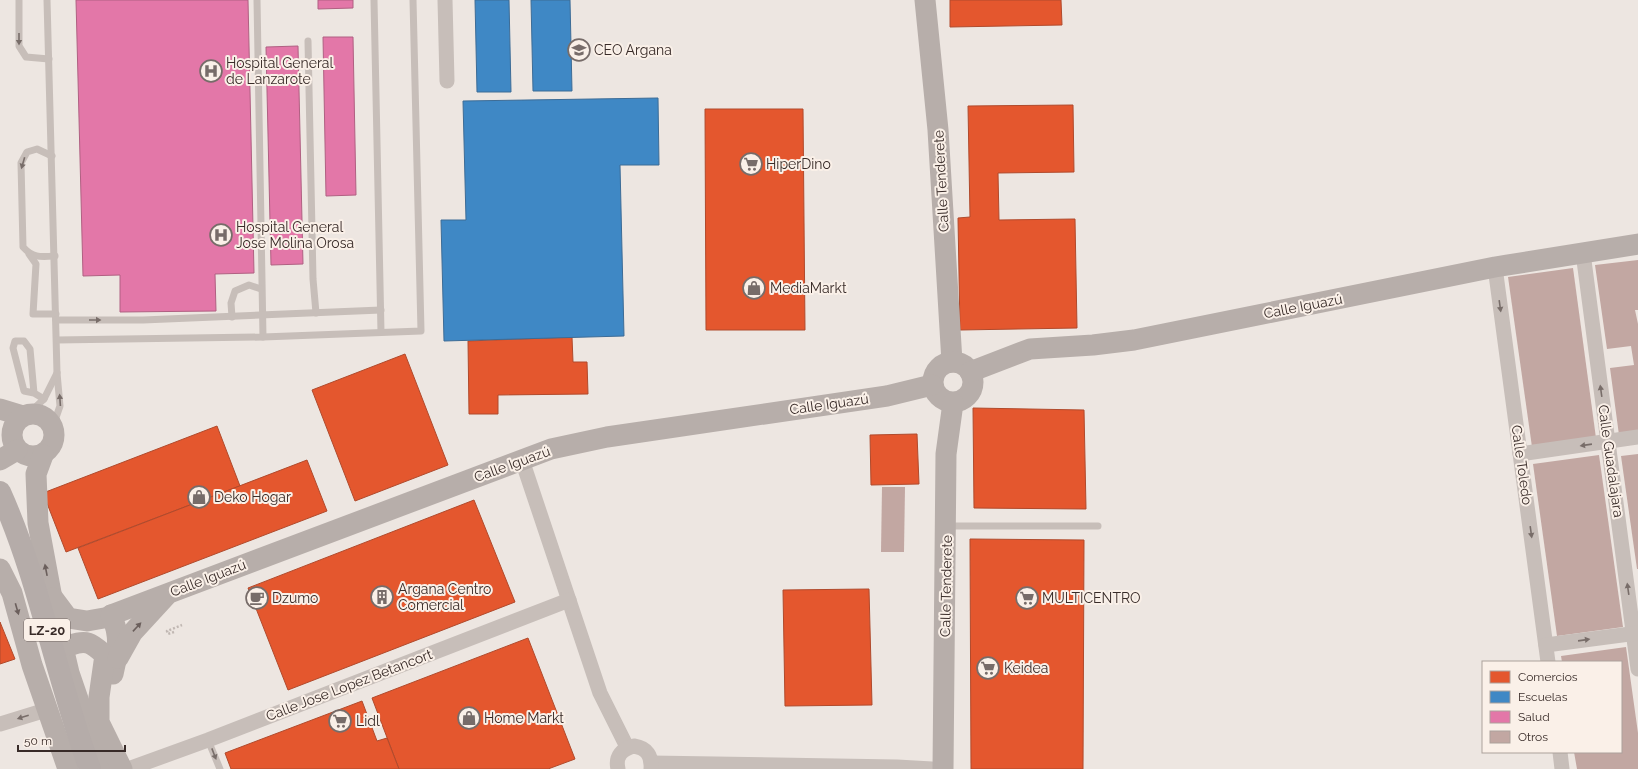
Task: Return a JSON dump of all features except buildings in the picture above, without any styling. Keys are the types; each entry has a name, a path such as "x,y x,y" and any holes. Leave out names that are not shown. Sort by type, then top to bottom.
{"main road":[{"name":"LZ-20","path":"0,492 30,568 66,698 90,769"},
{"name":"LZ-20","path":"0,513 22,570 60,700 83,769"}],"street":[{"path":"445,0 447,81"},
{"name":"Calle Tenderete","path":"926,0 938,130 952,362"},
{"name":"Calle Iguazú","path":"970,372 1030,349 1093,345 1134,340 1495,267 1638,244"},
{"name":"Calle Guadalajara","path":"1584,253 1636,633 1638,669"},
{"name":"Calle Toledo","path":"1495,267 1548,661"},
{"path":"952,362 966,366 970,372 973,380 972,389 968,396 961,401 953,403 939,398 932,385 933,377 937,369 944,364 952,362"},
{"name":"Calle Iguazú","path":"107,616 551,449 607,437 887,396 932,385"},
{"name":"Calle Tenderete","path":"943,769 946,454 953,403"},
{"path":"0,409 26,415 43,416 53,426 55,437 52,447 44,455 36,474 38,523 51,595 69,652 117,766"},
{"path":"26,415 14,425 8,455 30,457 44,455"},
{"path":"1520,454 1638,437"},
{"path":"522,460 600,693 627,747"},
{"path":"1,571 12,593 46,710 68,769"},
{"path":"111,657 169,593"},
{"path":"51,595 68,618 88,621 107,616"},
{"name":"Calle Jose Lopez Betancort","path":"117,766 153,765 208,740 569,600"},
{"path":"69,652 78,636 107,616"},
{"path":"107,616 111,657 99,697 99,722 117,766"},
{"path":"1546,645 1636,633"},
{"path":"69,652 82,641 93,644 111,657"},
{"path":"0,724 46,710"},
{"path":"618,769 618,757 627,747 640,747 650,756 651,766 932,769"},
{"path":"1560,753 1562,769"}],"lane":[{"path":"19,0 19,46 26,57 49,59"},
{"path":"48,0 57,373 60,406 53,426"},
{"path":"257,0 263,337"},
{"path":"374,0 381,332"},
{"path":"57,340 263,337 421,331 413,0"},
{"path":"308,41 313,279 316,313"},
{"path":"52,156 37,149 27,152 21,163 23,247 30,254 36,264 33,314 56,317 142,320 381,310"},
{"path":"30,254 40,257 55,256"},
{"path":"232,317 231,303 235,291 249,285 261,289"},
{"path":"34,393 30,349 24,341 16,341 14,348 24,391 34,393 44,399"},
{"path":"26,415 44,399 57,373"},
{"path":"946,526 1098,526"},
{"path":"208,740 220,769"}],"path":[{"path":"174,632 168,634 167,632 182,625"}],"place":[{"name":"CEO Argana","path":"579,50"},
{"name":"Hospital General de Lanzarote","path":"211,71"},
{"name":"HiperDino","path":"751,164"},
{"name":"Hospital General Jose Molina Orosa","path":"221,235"},
{"name":"MediaMarkt","path":"754,288"},
{"name":"Deko Hogar","path":"199,497"},
{"name":"Argana Centro Comercial","path":"382,597"},
{"name":"Dzumo","path":"257,598"},
{"name":"MULTICENTRO","path":"1027,598"},
{"name":"Keidea","path":"988,668"},
{"name":"Home Markt","path":"469,718"},
{"name":"Lidl","path":"340,721"}]}
